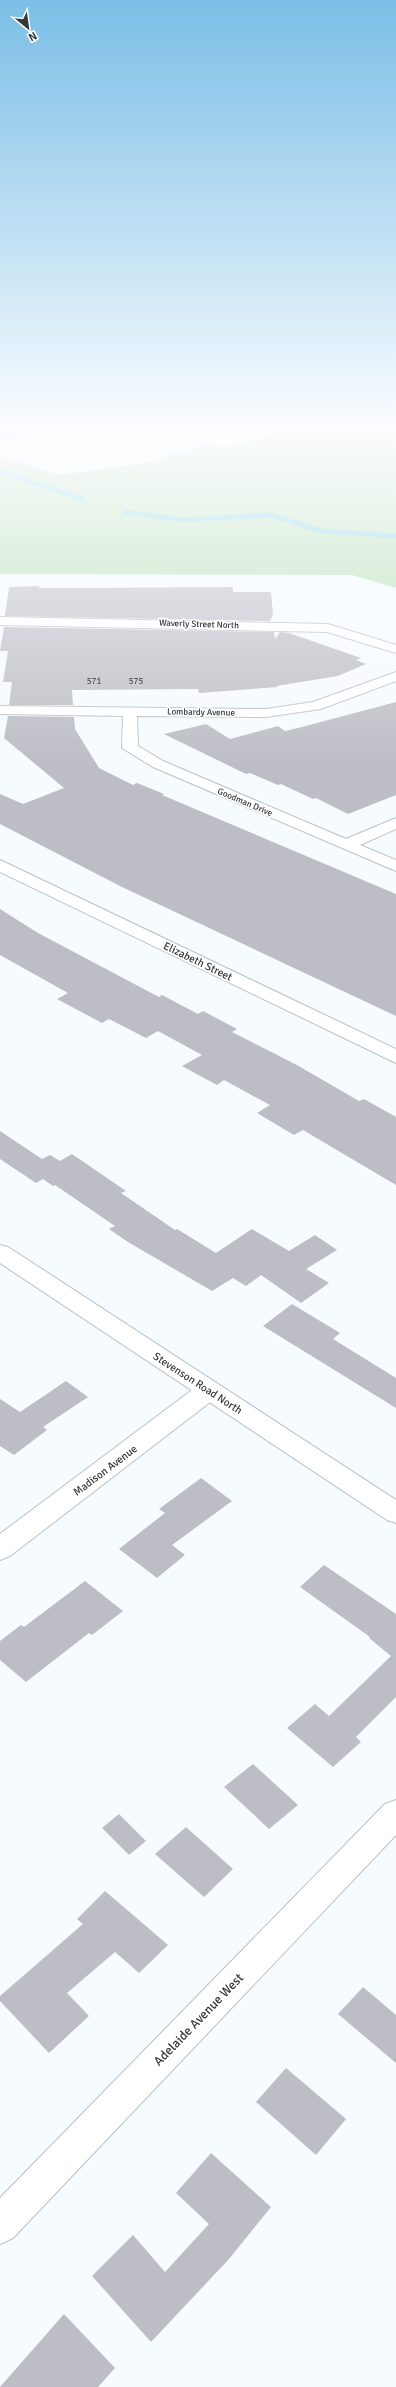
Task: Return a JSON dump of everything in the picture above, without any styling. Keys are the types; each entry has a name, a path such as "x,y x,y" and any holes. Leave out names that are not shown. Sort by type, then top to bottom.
{"street":[{"name":"Waverly Street North","path":"0,621 328,628 396,648"},
{"name":"Lombardy Avenue","path":"0,710 266,713 316,706 396,676"},
{"name":"Goodman Drive","path":"130,711 130,748 158,764 396,866"},
{"path":"345,845 396,823"},
{"name":"Elizabeth Street","path":"0,865 396,1057"},
{"name":"Stevenson Road North","path":"0,1252 396,1513"},
{"name":"Madison Avenue","path":"0,1549 209,1390"},
{"name":"Adelaide Avenue West","path":"0,2224 396,1814"}],"green space":[{"path":"0,543 396,543 396,588 352,575 0,574"}],"building":[{"path":"39,586 39,588 233,587 233,592 271,592 273,614 270,621 5,616 9,587"},
{"path":"4,627 274,632 275,639 280,632 289,633 361,658 356,660 366,664 338,676 276,686 278,687 199,693 198,689 72,690 73,705 9,705 12,682 3,682 8,651 0,651"},
{"path":"396,702 396,795 348,814 316,798 313,799 281,784 278,785 250,773 246,774 164,734 206,724 230,739 278,726 285,731"},
{"path":"8,716 74,717 75,729 99,768 133,785 137,783 164,794 162,795 396,894 396,1016 122,887 0,824 0,794 23,804 64,788 4,738"},
{"path":"0,909 38,933 159,997 162,995 198,1014 203,1011 237,1029 232,1032 295,1064 359,1101 364,1099 396,1117 396,1185 303,1130 294,1135 257,1113 270,1105 224,1080 217,1085 182,1066 202,1055 158,1031 146,1038 109,1019 102,1023 57,999 68,993 0,955"},
{"path":"0,1131 42,1159 50,1155 60,1161 72,1154 126,1191 121,1193 175,1230 177,1229 216,1253 252,1229 289,1251 315,1235 337,1250 306,1269 329,1283 301,1303 261,1275 246,1286 233,1278 212,1291 128,1242 109,1229 115,1226 55,1185 53,1186 43,1179 36,1183 0,1159"},
{"path":"292,1304 340,1333 333,1339 396,1378 396,1408 263,1326"},
{"path":"66,1381 88,1397 43,1427 47,1430 14,1455 0,1446 0,1399 20,1412"},
{"path":"201,1478 232,1501 172,1545 185,1555 157,1578 119,1549 165,1513 159,1509"},
{"path":"324,1565 396,1614 396,1697 356,1737 361,1742 333,1767 287,1728 315,1704 329,1716 391,1656 369,1638 370,1637 300,1587"},
{"path":"85,1581 123,1611 92,1635 89,1633 26,1682 0,1660 0,1641 21,1625 24,1627"},
{"path":"253,1764 298,1805 269,1829 224,1787"},
{"path":"119,1814 146,1841 129,1855 102,1828"},
{"path":"186,1827 233,1869 204,1897 155,1854"},
{"path":"105,1891 168,1945 139,1973 115,1952 67,1993 89,2016 49,2053 0,2001 0,1996 83,1924 77,1919"},
{"path":"363,1987 396,2015 396,2063 338,2014"},
{"path":"286,2068 346,2119 316,2155 256,2102"},
{"path":"211,2153 271,2207 229,2259 151,2342 92,2276 133,2235 165,2272 209,2224 176,2193"},
{"path":"64,2314 115,2368 98,2387 0,2387"}]}
